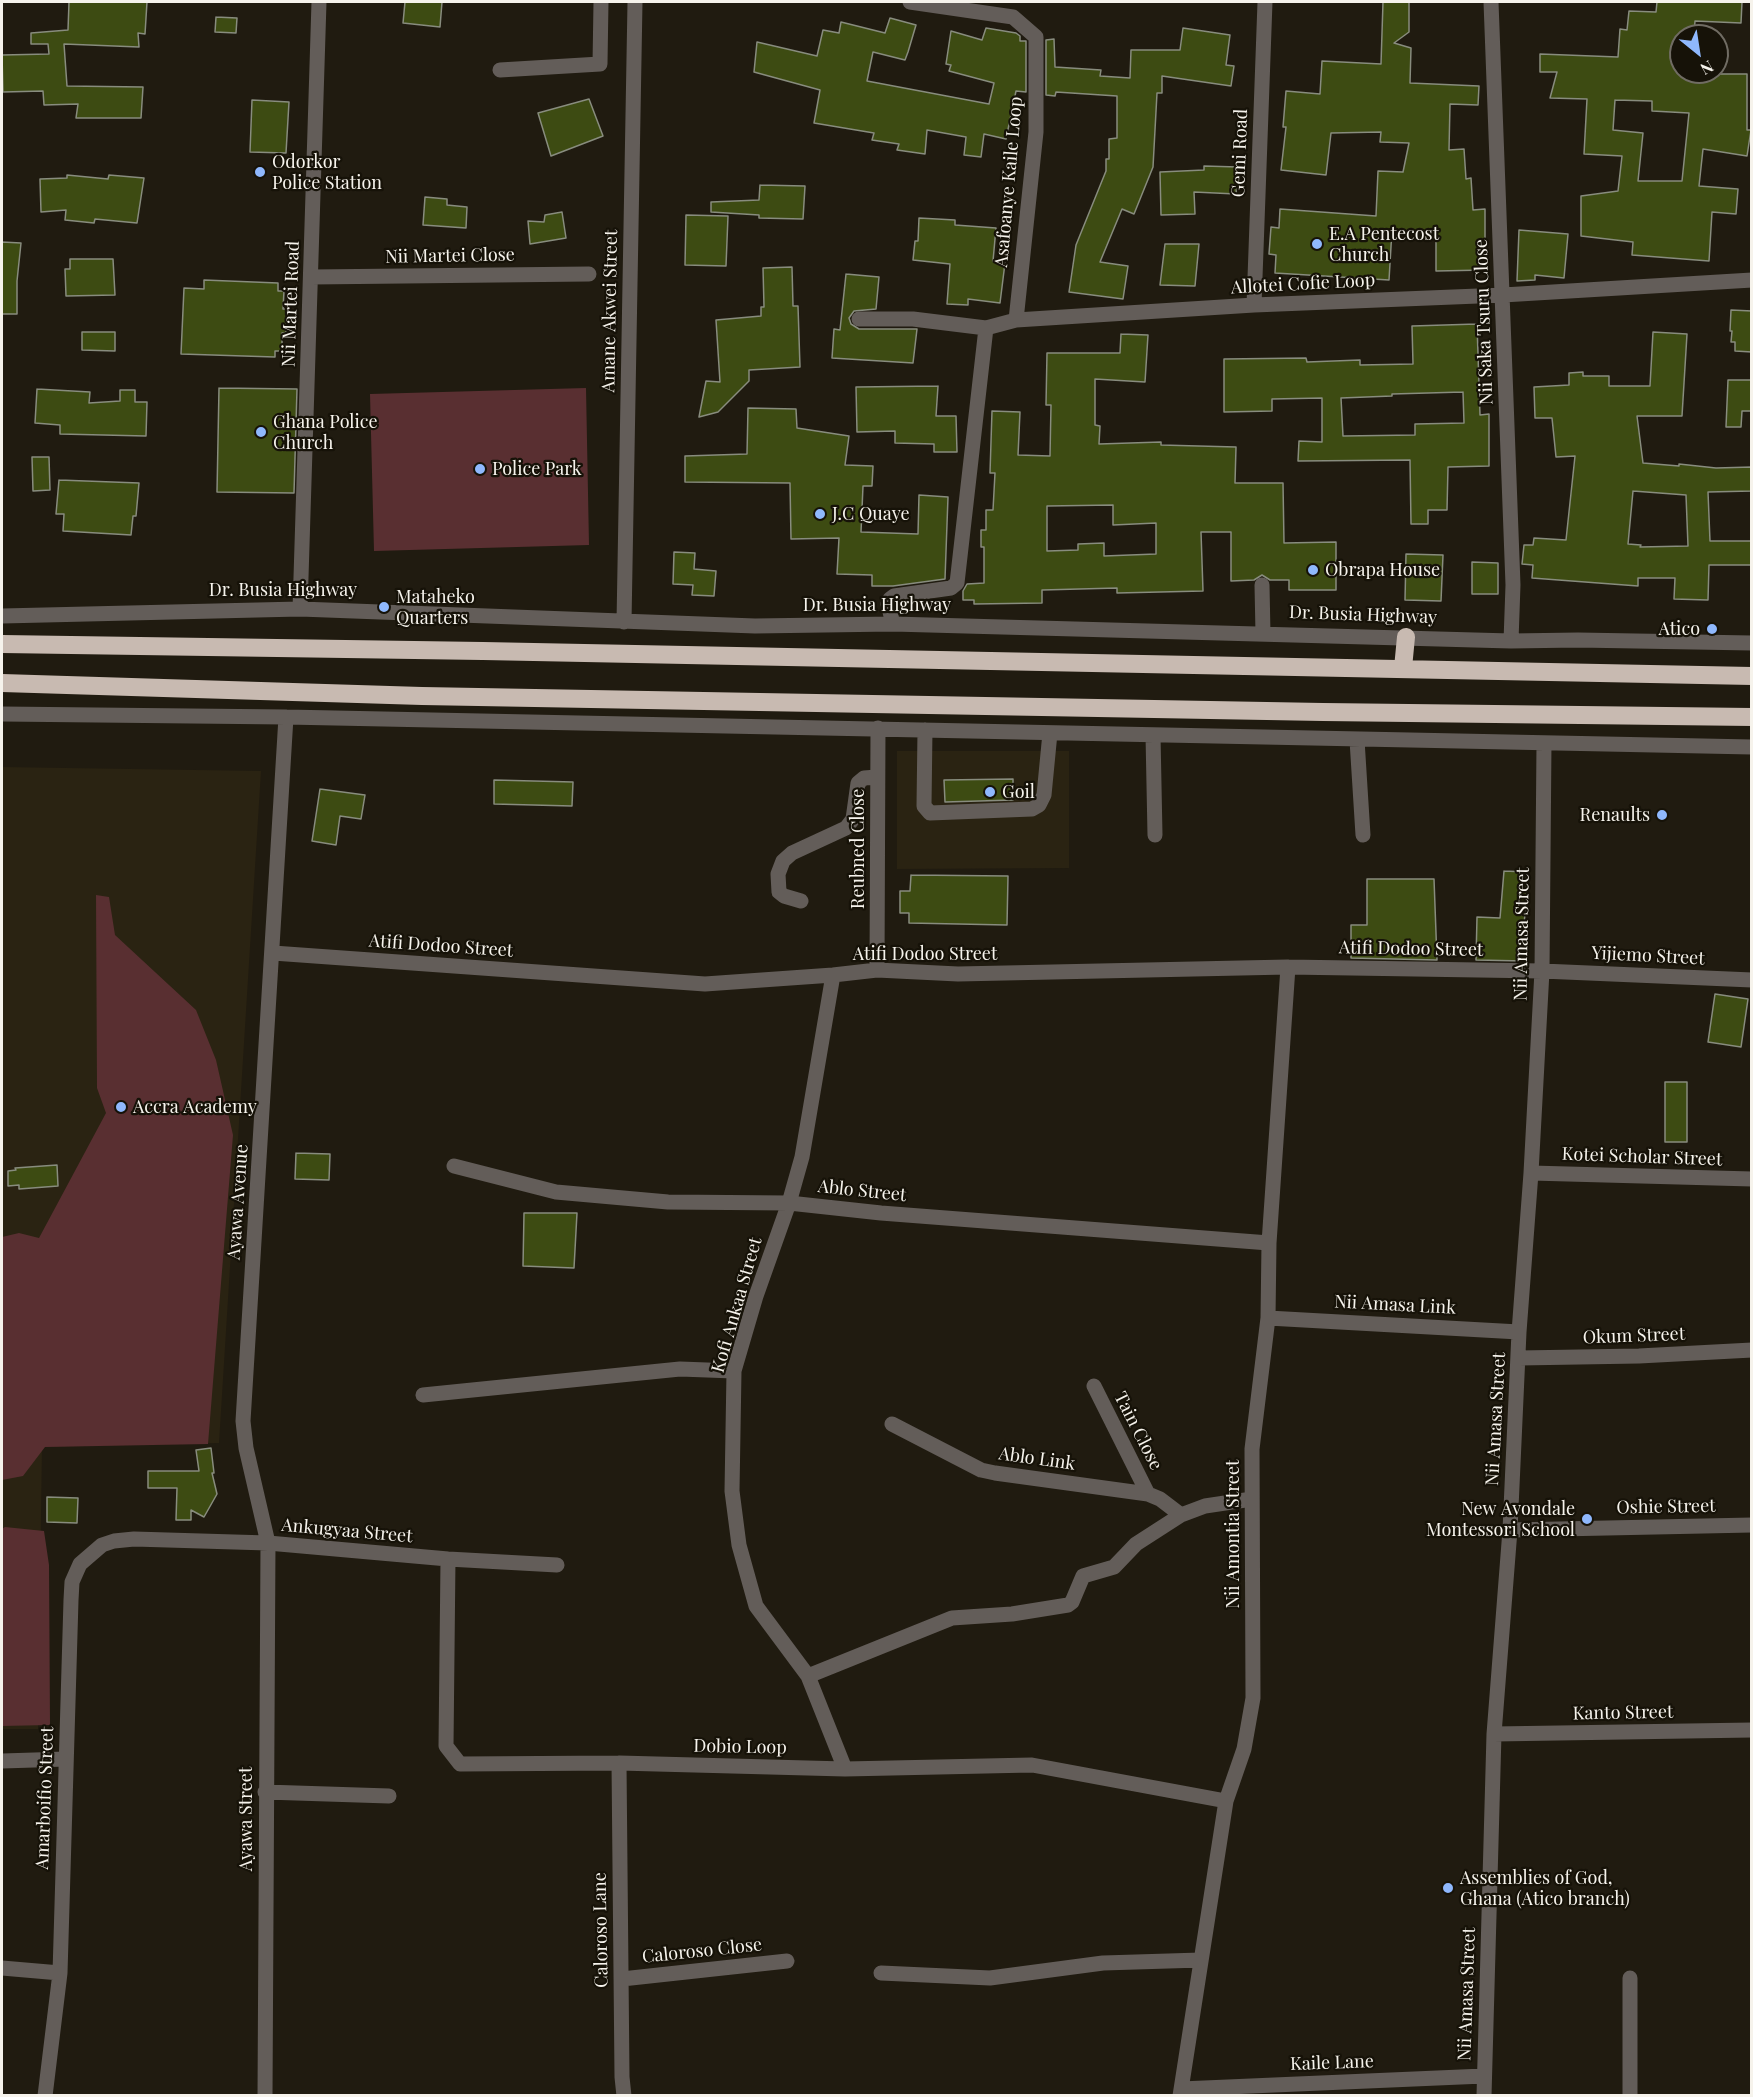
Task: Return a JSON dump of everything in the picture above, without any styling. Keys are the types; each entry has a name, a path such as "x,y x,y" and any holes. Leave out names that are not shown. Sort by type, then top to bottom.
{"highway":[{"path":"1403,668 1406,638"},
{"path":"2,644 1752,676"},
{"path":"2,683 422,696 1752,717"}],"street":[{"name":"Nii Martei Road","path":"300,609 319,2"},
{"path":"500,70 600,64 601,2"},
{"name":"Amane Akwei Street","path":"624,622 635,2"},
{"name":"Asafoanye Kaile Loop","path":"909,2 1013,17 1036,38 1036,132 1016,320"},
{"name":"Gemi Road","path":"1254,305 1265,2"},
{"name":"Nii Saka Tsuru Close","path":"1491,2 1513,585 1511,641"},
{"name":"Nii Martei Close","path":"311,277 589,274"},
{"name":"Allotei Cofie Loop","path":"859,319 913,319 986,328 1016,320 1254,305 1503,295 1752,280"},
{"path":"893,624 888,604 894,596 951,588 957,584 986,328"},
{"path":"1262,585 1263,634"},
{"name":"Dr. Busia Highway","path":"2,616 300,609 755,626 893,624 1511,641 1752,643"},
{"path":"2,714 878,728 1752,747"},
{"name":"Ayawa Avenue","path":"268,1543 246,1448 243,1421 286,717"},
{"name":"Reubned Close","path":"877,970 878,728"},
{"path":"925,730 924,806 930,813 1032,809 1039,805 1044,795 1050,733"},
{"path":"1153,735 1155,835"},
{"path":"1357,740 1363,835"},
{"name":"Nii Amasa Street","path":"1484,2096 1494,1734 1510,1530 1519,1332 1531,1173 1542,971 1544,744"},
{"path":"801,901 784,896 779,892 778,874 783,861 792,853 846,828 853,819 858,783 864,778 878,777"},
{"name":"Atifi Dodoo Street","path":"273,953 705,984 877,970 958,974 1288,967 1542,971"},
{"name":"Nii Amontia Street","path":"1180,2092 1226,1801 1244,1749 1253,1698 1252,1449 1268,1318 1269,1243 1288,967"},
{"name":"Yijiemo Street","path":"1542,971 1752,980"},
{"name":"Kofi Ankaa Street","path":"833,975 802,1157 734,1371 732,1491 739,1545 756,1606 808,1676 845,1769"},
{"name":"Ablo Street","path":"454,1166 556,1192 668,1202 789,1203 881,1213 1269,1243"},
{"name":"Kotei Scholar Street","path":"1531,1173 1752,1179"},
{"name":"Nii Amasa Link","path":"1268,1318 1519,1332"},
{"name":"Okum Street","path":"1519,1358 1639,1356 1752,1350"},
{"path":"423,1395 680,1369 734,1371"},
{"name":"Tain Close","path":"1094,1386 1148,1494"},
{"name":"Ablo Link","path":"892,1424 981,1470 1148,1494 1160,1499 1181,1515"},
{"path":"808,1676 882,1644 951,1618 1012,1614 1068,1605 1072,1602 1083,1576 1114,1568 1136,1544 1181,1515 1205,1506 1252,1499"},
{"name":"Oshie Street","path":"1510,1530 1752,1525"},
{"name":"Ankugyaa Street","path":"134,1539 268,1543 448,1559 557,1565"},
{"name":"Amarboifio Street","path":"45,2096 60,1973 72,1582 80,1564 102,1545 134,1539"},
{"name":"Ayawa Street","path":"265,2096 268,1543"},
{"name":"Dobio Loop","path":"448,1559 446,1746 460,1764 619,1763 845,1769 1032,1765 1226,1801"},
{"name":"Kanto Street","path":"1494,1734 1752,1730"},
{"path":"2,1761 66,1759"},
{"name":"Caloroso Lane","path":"619,1763 624,2096"},
{"path":"265,1792 388,1796"},
{"path":"881,1973 990,1978 1103,1963 1201,1960"},
{"name":"Caloroso Close","path":"622,1979 787,1961"},
{"path":"2,1968 60,1973"},
{"path":"1630,1978 1630,2096"},
{"name":"Kaile Lane","path":"1180,2092 1484,2076"}],"shaded area":[{"name":"Police Park","path":"586,388 589,545 374,551 370,394"},
{"path":"897,751 1069,751 1069,868 897,869"},
{"name":"Accra Academy","path":"2,767 261,771 219,1443 42,1447 38,1729 2,1729"},
{"path":"96,895 109,897 115,935 196,1010 216,1060 233,1135 208,1444 45,1447 23,1476 2,1480 2,1237 19,1233 39,1238 106,1113 97,1088"},
{"path":"5,1527 44,1531 49,1565 50,1725 2,1726 2,1529"}],"building":[{"path":"69,2 147,2 145,34 138,33 139,47 64,44 67,86 143,87 141,118 76,118 78,104 44,105 43,91 3,92 2,55 49,54 48,44 31,44 31,33 68,30"},
{"path":"405,2 442,2 440,27 403,23"},
{"path":"1383,2 1409,2 1409,32 1394,43 1411,48 1410,83 1479,86 1478,105 1450,104 1449,150 1464,149 1466,179 1471,178 1473,210 1485,209 1485,270 1436,271 1436,232 1392,230 1389,280 1275,273 1276,255 1269,254 1271,227 1279,228 1280,209 1376,216 1378,171 1403,172 1409,143 1380,142 1381,132 1331,133 1326,175 1281,170 1286,127 1283,127 1286,91 1320,94 1322,61 1381,64"},
{"path":"1657,2 1742,2 1741,23 1695,21 1695,24 1669,24 1669,84 1729,84 1729,74 1747,74 1747,130 1751,130 1747,156 1703,149 1699,186 1738,189 1736,214 1712,212 1709,261 1632,255 1633,242 1581,236 1581,196 1618,191 1622,156 1584,154 1587,99 1550,98 1557,72 1540,72 1540,54 1618,57 1620,29 1627,30 1629,11 1656,12","holes":["1615,100 1652,101 1652,111 1689,113 1682,181 1638,181 1643,133 1613,130"]},
{"path":"216,17 237,18 236,33 215,32"},
{"path":"890,18 916,25 908,52 905,60 873,52 867,81 989,104 994,83 949,71 951,65 946,64 951,31 982,40 986,28 1016,33 1020,36 1020,41 1026,41 1026,92 1016,91 1006,139 984,134 981,157 964,155 966,137 927,130 925,154 897,150 899,144 872,140 874,133 814,123 820,90 754,72 757,42 817,56 823,30 839,33 841,22 885,33"},
{"path":"1183,28 1230,35 1226,65 1234,66 1231,86 1162,76 1162,93 1157,93 1153,167 1134,214 1122,209 1100,262 1128,266 1123,299 1069,292 1076,245 1106,171 1106,159 1109,159 1109,139 1117,138 1117,96 1056,92 1055,96 1046,95 1046,40 1054,39 1055,67 1101,70 1100,76 1130,78 1131,50 1180,50"},
{"path":"589,99 603,136 551,156 538,113"},
{"path":"252,100 289,102 286,153 250,152"},
{"path":"1204,166 1238,167 1236,194 1194,192 1195,214 1161,215 1160,172 1204,170"},
{"path":"67,175 108,179 109,175 144,178 137,223 95,219 94,223 65,220 66,210 41,212 40,179 67,178"},
{"path":"760,185 805,186 803,219 759,218 759,215 711,212 711,202 759,200"},
{"path":"425,197 447,199 447,205 467,207 466,228 423,225"},
{"path":"562,212 566,238 530,244 528,221 544,222 545,215"},
{"path":"686,215 728,216 726,266 685,265"},
{"path":"919,218 955,220 955,225 996,228 993,261 1005,263 1000,303 968,299 968,305 947,304 950,264 913,260 915,241 918,241"},
{"path":"1519,230 1568,234 1564,278 1535,275 1535,280 1517,281"},
{"path":"2,242 21,243 17,281 17,314 2,314"},
{"path":"1165,244 1199,244 1195,286 1160,285"},
{"path":"70,259 113,259 115,295 66,296 65,269 70,269"},
{"path":"792,267 793,306 798,306 800,367 749,370 749,381 718,412 699,417 706,381 720,382 716,320 761,316 761,307 764,307 763,268"},
{"path":"846,274 879,277 876,309 854,311 849,318 851,324 859,329 917,329 913,363 832,358 834,329 840,330"},
{"path":"204,280 278,283 278,291 284,291 283,309 287,309 286,333 282,333 282,351 275,351 275,357 181,354 184,288 204,289"},
{"path":"1731,310 1752,311 1752,352 1735,351 1735,342 1731,342"},
{"path":"1477,324 1480,415 1489,414 1489,466 1448,467 1447,510 1428,510 1428,524 1411,524 1410,460 1298,461 1299,441 1322,442 1322,398 1272,399 1272,411 1224,412 1224,359 1306,358 1307,362 1360,360 1360,365 1413,364 1412,326","holes":["1463,392 1464,423 1415,424 1415,435 1343,436 1341,398"]},
{"path":"82,332 115,332 115,351 82,350"},
{"path":"1653,332 1687,334 1682,416 1637,416 1643,463 1716,468 1752,467 1752,491 1708,492 1710,541 1752,541 1752,565 1709,565 1708,600 1674,599 1675,578 1638,578 1638,586 1532,578 1533,565 1522,564 1524,545 1533,545 1534,538 1566,540 1575,456 1556,457 1552,418 1535,418 1534,387 1569,385 1569,373 1583,372 1583,376 1609,376 1609,386 1650,386","holes":["1633,491 1686,495 1688,546 1640,547 1641,545 1628,544"]},
{"path":"1121,334 1148,335 1145,382 1095,379 1095,425 1100,426 1099,444 1161,442 1161,445 1236,447 1235,483 1283,483 1284,543 1336,542 1336,590 1289,590 1289,580 1270,580 1262,575 1254,580 1231,581 1231,532 1201,532 1203,591 1117,593 1117,588 1042,590 1042,603 974,604 974,600 963,600 963,591 967,584 984,583 984,547 981,547 981,530 986,530 986,510 993,510 995,473 990,473 992,411 1020,412 1018,455 1050,456 1051,405 1046,405 1047,353 1120,353","holes":["1113,505 1113,525 1156,523 1156,554 1104,556 1104,543 1078,544 1078,550 1047,551 1047,506"]},
{"path":"1728,380 1752,380 1752,411 1742,411 1741,427 1726,427"},
{"path":"938,386 936,416 956,416 957,452 934,452 934,444 895,443 895,431 857,432 856,387"},
{"path":"219,388 297,389 294,493 217,492"},
{"path":"37,389 90,392 89,403 120,401 120,390 135,390 135,402 147,402 146,436 60,434 60,425 35,423"},
{"path":"748,408 796,409 797,428 849,436 845,465 873,466 872,486 863,486 861,532 918,534 919,495 948,497 945,579 893,586 872,586 872,575 837,574 839,538 791,539 790,483 685,482 685,456 747,454"},
{"path":"32,457 49,457 50,490 33,491"},
{"path":"59,480 139,483 136,516 133,516 131,535 63,531 64,514 56,514"},
{"path":"674,552 695,553 694,569 716,571 714,596 692,595 693,585 673,584"},
{"path":"1406,554 1443,555 1441,601 1405,600"},
{"path":"1472,562 1498,563 1498,594 1472,594"},
{"path":"1013,779 1013,800 945,802 944,780"},
{"path":"494,780 573,782 572,806 494,804"},
{"path":"320,789 365,795 361,819 340,816 336,845 312,841"},
{"path":"1504,871 1528,872 1523,940 1526,940 1525,961 1476,960 1477,917 1500,918"},
{"path":"911,875 1008,876 1007,925 909,923 909,913 900,913 900,891 910,891"},
{"path":"1367,879 1434,879 1437,960 1351,958 1351,925 1367,925"},
{"path":"1715,994 1748,999 1741,1047 1708,1042"},
{"path":"1665,1082 1687,1082 1687,1142 1665,1142"},
{"path":"296,1153 330,1154 329,1180 295,1179"},
{"path":"57,1165 58,1186 19,1189 19,1185 8,1186 8,1171 16,1170 15,1168"},
{"path":"524,1213 577,1213 574,1268 523,1266"},
{"path":"211,1448 214,1473 212,1473 217,1494 204,1517 191,1510 191,1520 176,1520 177,1488 148,1488 148,1471 199,1471 196,1450"},
{"path":"47,1497 78,1498 77,1523 47,1522"}],"place":[{"name":"Odorkor Police Station","path":"260,172"},
{"name":"E.A Pentecost Church","path":"1317,244"},
{"name":"Ghana Police Church","path":"261,432"},
{"name":"Police Park","path":"480,469"},
{"name":"J.C Quaye","path":"820,514"},
{"name":"Obrapa House","path":"1313,570"},
{"name":"Mataheko Quarters","path":"384,607"},
{"name":"Atico","path":"1712,629"},
{"name":"Goil","path":"990,792"},
{"name":"Renaults","path":"1662,815"},
{"name":"Accra Academy","path":"121,1107"},
{"name":"New Avondale Montessori School","path":"1587,1519"},
{"name":"Assemblies of God, Ghana (Atico branch)","path":"1448,1888"}]}
